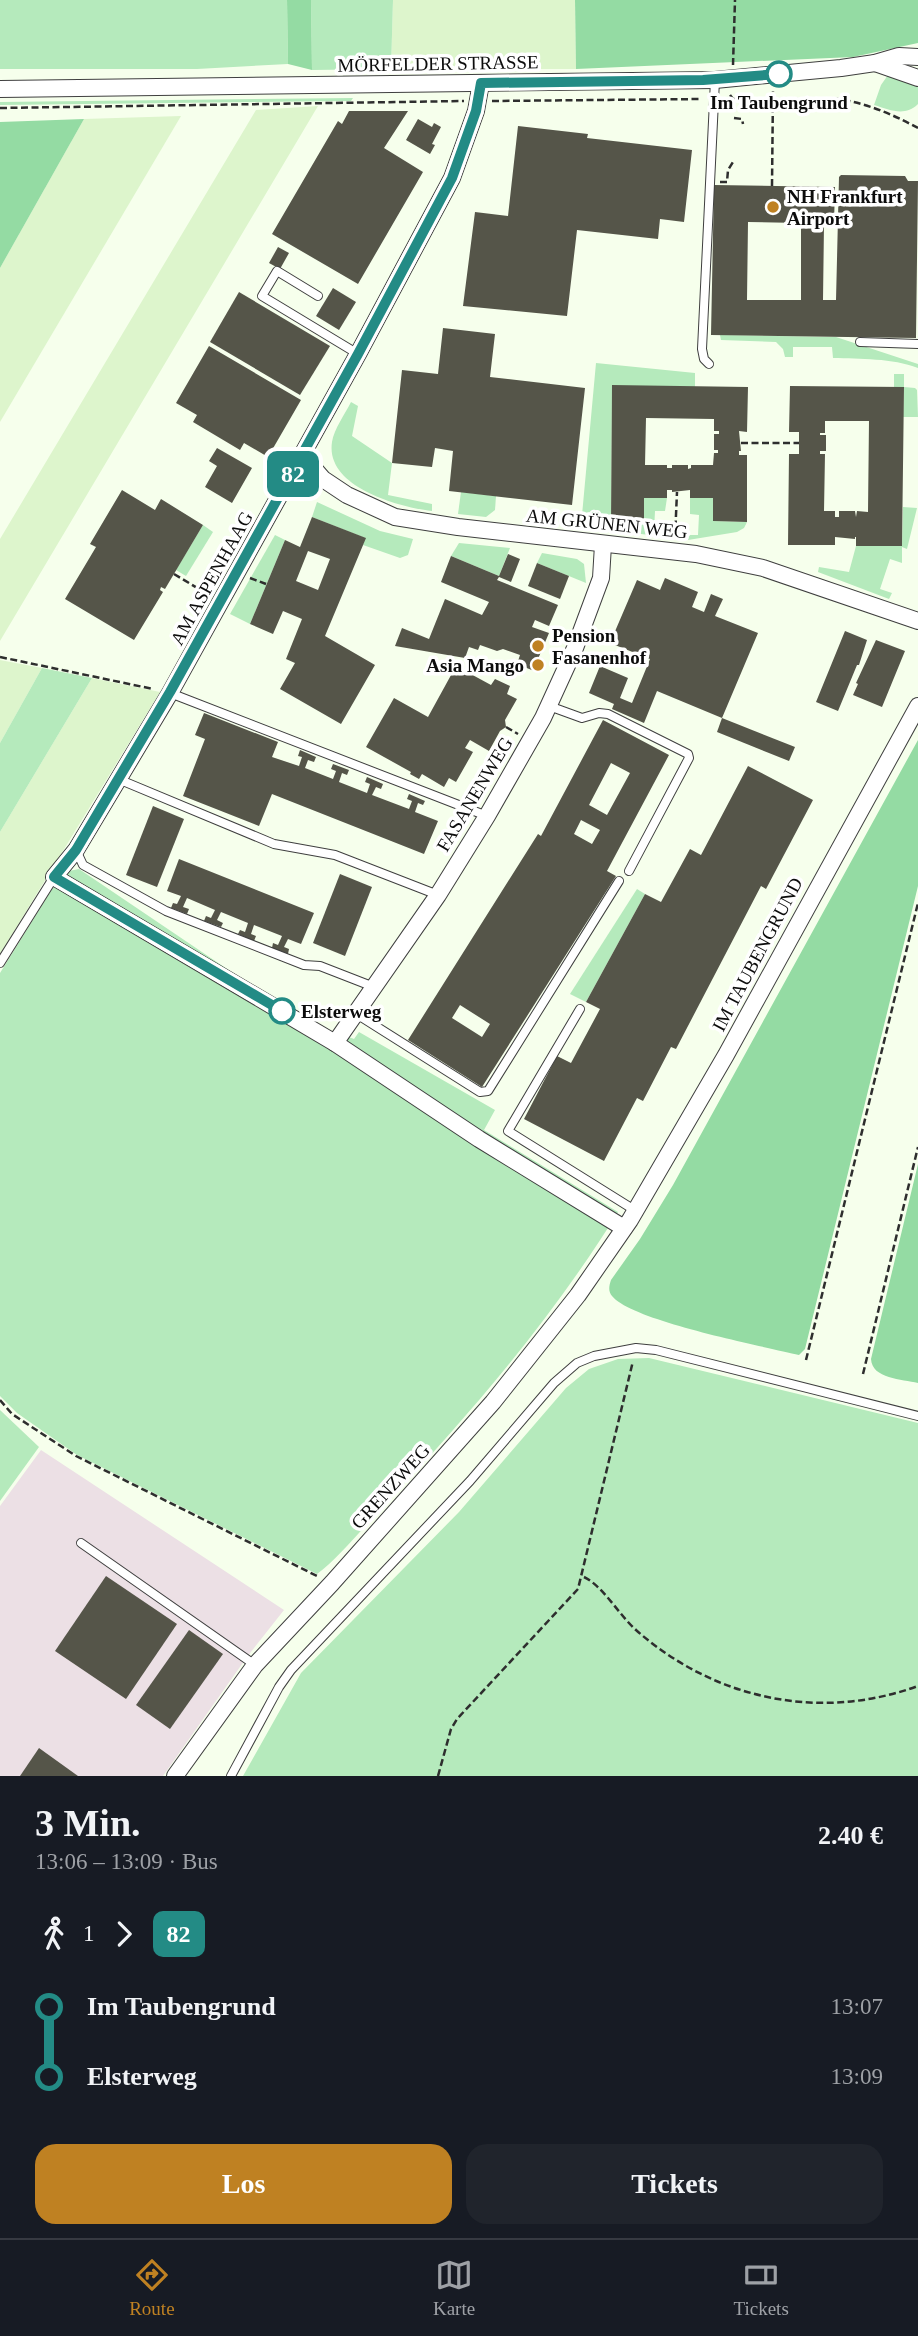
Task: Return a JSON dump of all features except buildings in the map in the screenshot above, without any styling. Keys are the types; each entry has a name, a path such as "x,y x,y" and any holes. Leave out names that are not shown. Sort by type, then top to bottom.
{"street":[{"name":"MÖRFELDER STRASSE","path":"0,89 715,80 875,63 899,56 918,57"},
{"name":"MÖRFELDER STRASSE","path":"875,63 918,78"},
{"name":"AM ASPENHAAG","path":"54,877 76,850 170,692 358,354 452,178 479,100 481,83"},
{"name":"AM GRÜNEN WEG","path":"303,456 323,479 347,495 395,517 448,526 674,552 763,568 918,621"},
{"name":"FASANENWEG","path":"335,1043 438,895 487,816 549,705 575,648 601,579 603,545"},
{"name":"IM TAUBENGRUND","path":"630,1220 726,1055 918,706"},
{"path":"54,877 335,1043 479,1139 630,1220"},
{"name":"GRENZWEG","path":"175,1776 255,1665 494,1402 578,1295 630,1220"}],"lane":[{"path":"709,364 704,359 702,349 715,80"},
{"path":"318,296 276,271 262,296 358,354"},
{"path":"860,342 918,344"},
{"path":"170,692 487,816"},
{"path":"549,705 582,718 598,713 608,714 688,754 689,758 629,871"},
{"path":"118,779 274,844 335,855 438,895"},
{"path":"76,850 83,864 166,911 303,965 320,966 374,987"},
{"name":"AM ASPENHAAG","path":"0,963 54,877"},
{"path":"355,1013 480,1092 488,1091 619,881"},
{"path":"580,1009 508,1131 630,1220"},
{"path":"232,1776 279,1686 291,1670 470,1481 554,1383 578,1363 594,1356 636,1348 656,1350 918,1416"},
{"path":"81,1543 255,1665"}],"path":[{"path":"733,78 735,0"},
{"path":"715,80 733,99"},
{"path":"772,186 773,98"},
{"path":"0,108 773,98 853,102 887,112 918,128"},
{"path":"734,118 742,119 743,124"},
{"path":"710,181 727,182 728,170 733,162"},
{"path":"741,443 799,443"},
{"path":"674,552 677,492"},
{"path":"174,574 221,603"},
{"path":"0,657 170,692"},
{"path":"806,1360 918,903"},
{"path":"863,1374 918,1147"},
{"path":"438,1776 451,1729 457,1719 578,1589 636,1348"},
{"path":"0,1400 12,1415 76,1457 332,1583"},
{"path":"583,1576 597,1584 611,1605 634,1629 664,1653 699,1674 734,1689 762,1698 814,1704 858,1702 897,1694 918,1686"}],"shaded area":[{"path":"41,1450 284,1610 247,1657 163,1776 0,1776 0,1506"}],"green space":[{"path":"0,0 287,0 288,64 197,69 0,69"},
{"path":"287,0 311,0 312,70 288,64"},
{"path":"311,0 393,0 391,69 312,70"},
{"path":"393,0 575,0 576,69 391,69"},
{"path":"575,0 918,0 918,43 853,57 576,69"},
{"path":"888,75 918,87 918,104 903,111 874,105 881,85"},
{"path":"353,98 351,101 0,105 0,102"},
{"path":"318,106 0,641 0,539 256,110"},
{"path":"181,116 0,422 0,268 84,119"},
{"path":"84,119 0,268 0,122"},
{"path":"720,335 836,337 918,364 918,368 887,361 833,358 832,347 793,347 793,357 785,357 783,349 776,342 721,340"},
{"path":"596,363 695,373 695,387 612,386 611,520 644,498 667,498 665,511 655,511 654,531 664,532 664,537 581,526"},
{"path":"894,374 904,374 904,387 917,390 918,417 903,417 904,388 894,387"},
{"path":"351,402 358,406 352,436 392,463 388,495 432,504 432,511 401,505 367,492 352,483 340,471 333,458 332,442"},
{"path":"461,492 496,496 495,510 486,517 458,514"},
{"path":"690,498 713,498 713,521 747,522 744,528 737,532 688,540 689,535 698,535 699,515 690,514"},
{"path":"317,502 380,531 413,539 408,555 400,558 363,545 365,538 312,517"},
{"path":"903,507 917,508 907,549 902,547 902,563 890,559 880,589 892,593 889,599 818,572 819,567 849,572 856,546 902,546"},
{"path":"203,525 213,532 186,576 176,570"},
{"path":"275,535 285,540 250,624 230,614"},
{"path":"459,543 510,548 499,576 451,556"},
{"path":"542,553 577,559 584,564 586,583 537,563"},
{"path":"0,660 42,668 0,743"},
{"path":"42,668 92,678 0,832 0,743"},
{"path":"92,678 160,692 0,954 0,832"},
{"path":"918,740 918,886 805,1349 799,1355 729,1339 670,1323 624,1305 612,1296 609,1288 611,1280 673,1185"},
{"path":"79,869 343,1045 349,1037 354,1039 359,1032 495,1110 484,1130 618,1212 567,1289 481,1398 335,1559 317,1574 77,1455 17,1413 0,1396 0,973 57,881 64,872"},
{"path":"637,889 645,894 586,1002 570,994"},
{"path":"918,1164 918,1383 882,1374 873,1366 871,1359"},
{"path":"649,1358 918,1423 918,1776 243,1776 301,1673 459,1512 566,1388 589,1369 618,1359"},
{"path":"0,1410 39,1447 0,1501"}],"bus line":[{"name":"82","path":"282,1011 54,877 76,850 170,692 358,354 452,178 476,111 481,83 715,80 779,74"}],"place":[{"name":"Im Taubengrund","path":"779,74"},
{"name":"NH Frankfurt Airport","path":"773,207"},
{"name":"Pension Fasanenhof","path":"538,646"},
{"name":"Asia Mango","path":"538,665"},
{"name":"Elsterweg","path":"282,1011"}]}
